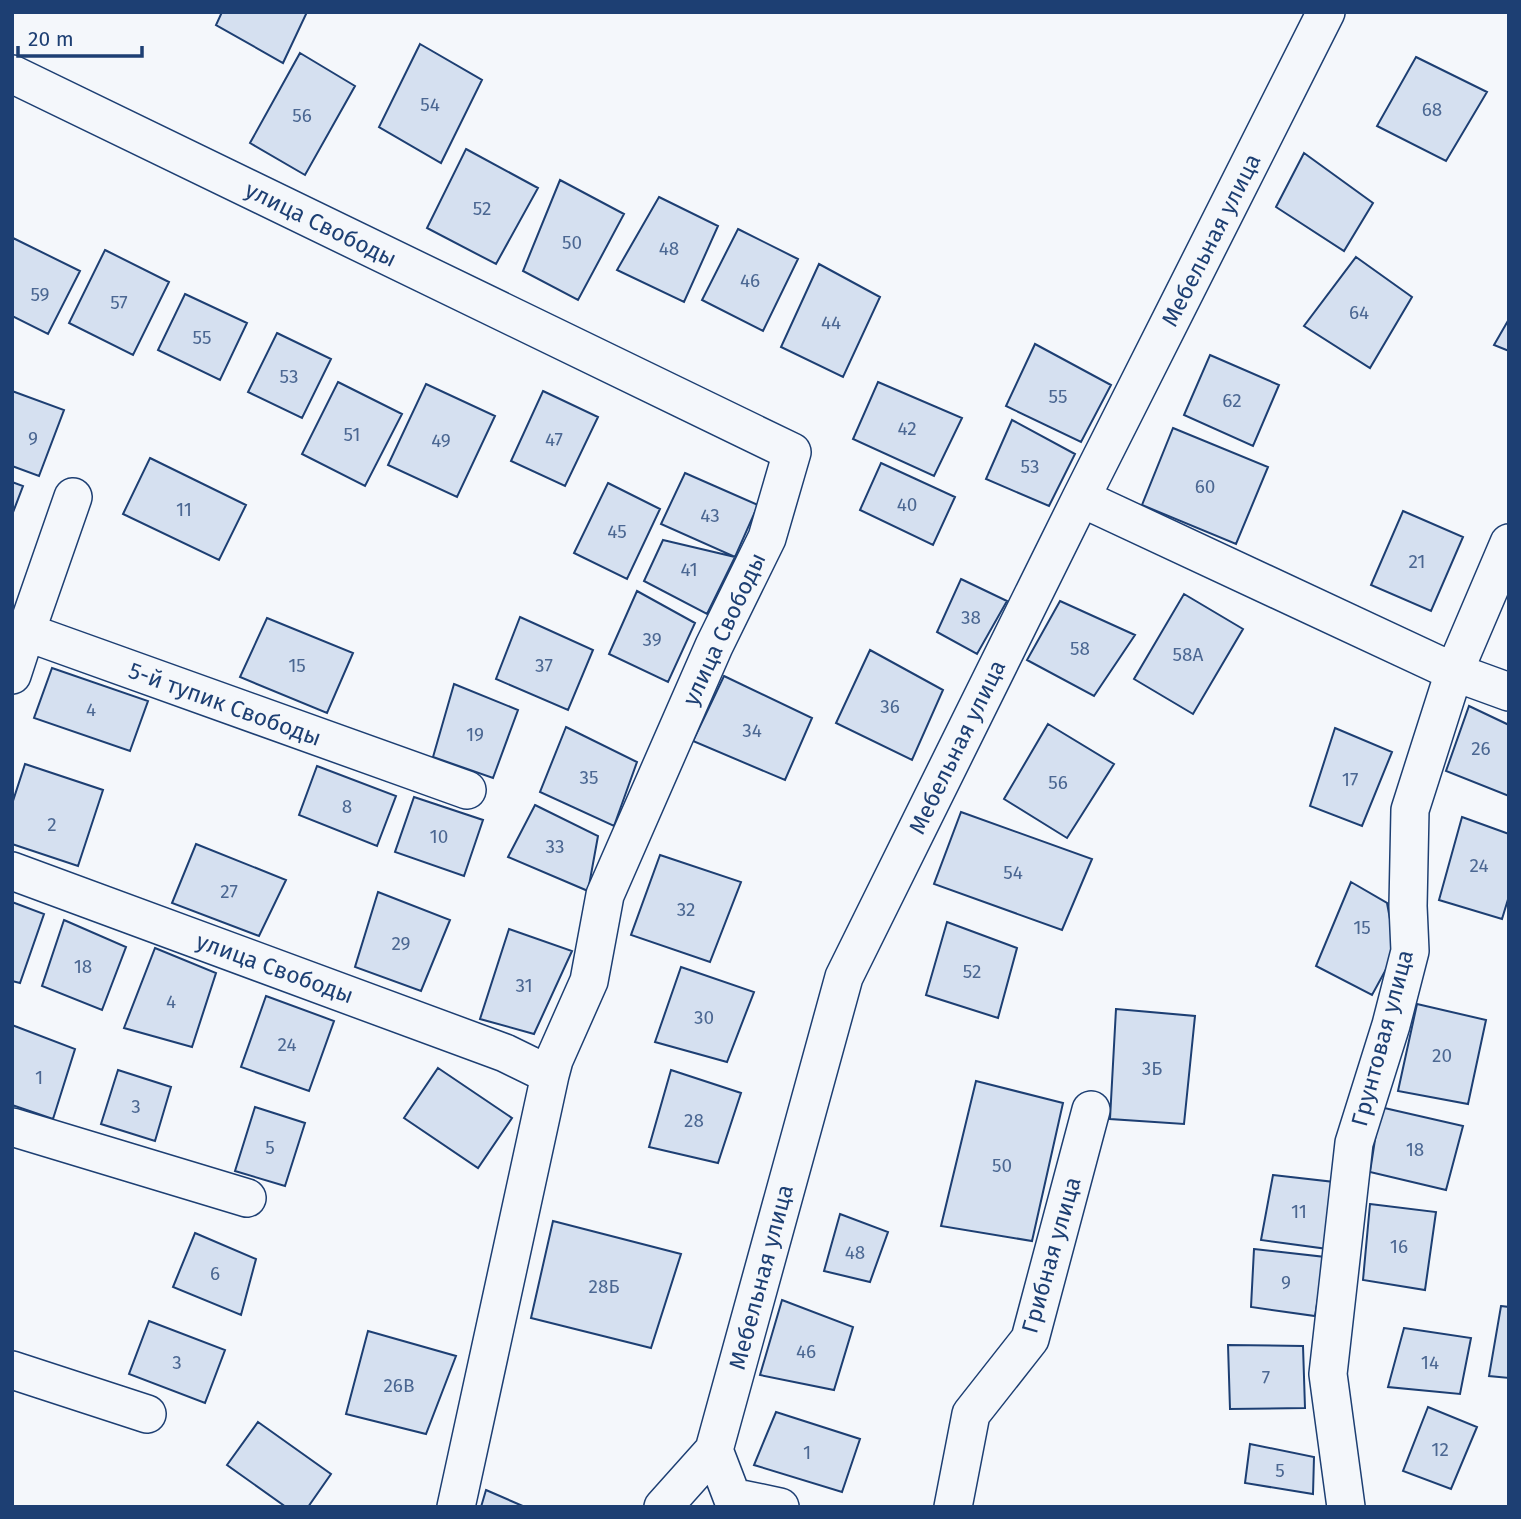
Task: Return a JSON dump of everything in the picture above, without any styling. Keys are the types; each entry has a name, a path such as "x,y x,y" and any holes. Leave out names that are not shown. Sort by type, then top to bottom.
{"street":[{"name":"Мебельная улица","path":"663,1507 714,1450 844,977 1080,498 1326,12"},
{"name":"улица Свободы","path":"12,74 792,452 767,538 715,646 605,895 589,981 550,1075 505,1054 12,871"},
{"path":"12,675 73,497"},
{"path":"1080,498 1454,672 1509,692"},
{"name":"Грунтовая улица","path":"1346,1507 1328,1374 1354,1143 1391,1025 1410,951 1410,810 1454,672 1509,543"},
{"name":"5-й тупик Свободы","path":"26,632 467,790"},
{"path":"456,1507 550,1075"},
{"name":"Грибная улица","path":"953,1507 971,1414 1030,1339 1091,1110"},
{"path":"12,1127 247,1198"},
{"path":"12,1370 147,1414"},
{"path":"714,1450 736,1502 780,1507"}],"building":[{"path":"222,12 307,12 283,63 216,25"},
{"path":"420,44 482,80 441,163 379,127"},
{"path":"300,53 355,86 305,175 250,143"},
{"path":"1416,57 1487,92 1446,161 1377,126"},
{"path":"466,149 538,188 496,264 427,228"},
{"path":"1304,153 1373,203 1344,251 1276,207"},
{"path":"560,180 624,214 578,300 523,271"},
{"path":"659,197 718,226 684,302 617,270"},
{"path":"738,229 798,259 763,331 702,300"},
{"path":"13,238 80,271 48,334 12,316"},
{"path":"105,250 169,282 133,355 69,323"},
{"path":"1356,257 1412,297 1370,368 1304,326"},
{"path":"819,264 880,297 843,377 781,347"},
{"path":"185,294 247,323 220,380 158,350"},
{"path":"1509,319 1509,351 1494,345"},
{"path":"277,333 331,359 302,418 248,392"},
{"path":"1035,344 1111,385 1081,442 1006,406"},
{"path":"1210,355 1279,385 1253,446 1184,415"},
{"path":"338,382 402,414 365,486 302,454"},
{"path":"878,382 962,418 934,476 853,439"},
{"path":"426,384 495,416 457,497 388,465"},
{"path":"12,391 64,410 39,476 12,466"},
{"path":"543,391 598,417 565,486 511,461"},
{"path":"1012,420 1075,454 1049,506 986,479"},
{"path":"1173,428 1268,467 1236,544 1142,505"},
{"path":"150,458 246,505 219,560 123,514"},
{"path":"881,463 955,497 933,545 860,510"},
{"path":"685,473 758,505 735,557 661,524"},
{"path":"12,482 23,486 12,515"},
{"path":"608,483 660,509 627,579 574,553"},
{"path":"1403,511 1463,537 1431,611 1371,585"},
{"path":"663,540 735,557 707,614 644,581"},
{"path":"961,579 1007,601 977,654 937,632"},
{"path":"637,591 695,623 668,682 609,654"},
{"path":"1184,594 1243,629 1193,714 1134,679"},
{"path":"1060,601 1135,635 1094,696 1027,660"},
{"path":"520,617 593,650 568,710 496,679"},
{"path":"267,618 353,653 327,713 240,677"},
{"path":"870,650 943,690 912,760 836,723"},
{"path":"52,668 148,701 130,751 34,718"},
{"path":"724,676 812,718 785,780 693,741"},
{"path":"454,684 518,710 493,778 433,757"},
{"path":"1469,706 1509,725 1509,796 1446,771"},
{"path":"1048,724 1114,764 1067,838 1004,799"},
{"path":"566,727 637,762 614,826 540,792"},
{"path":"1335,728 1392,752 1362,826 1310,806"},
{"path":"25,764 103,790 78,866 12,844 12,804"},
{"path":"317,766 396,796 377,846 299,815"},
{"path":"414,797 483,820 464,876 395,852"},
{"path":"535,805 598,836 588,891 508,857"},
{"path":"961,812 1092,859 1062,930 934,884"},
{"path":"1462,817 1509,834 1509,896 1502,919 1439,900"},
{"path":"196,844 286,880 259,936 172,903"},
{"path":"660,855 741,882 710,962 631,935"},
{"path":"1351,882 1387,903 1396,951 1372,995 1316,966"},
{"path":"378,892 450,920 421,991 355,967"},
{"path":"12,902 44,914 20,983 12,981"},
{"path":"64,920 126,947 102,1010 42,986"},
{"path":"947,922 1017,948 998,1018 926,995"},
{"path":"509,929 572,951 534,1034 480,1019"},
{"path":"155,948 216,973 192,1047 124,1028"},
{"path":"681,967 754,992 727,1062 655,1042"},
{"path":"266,996 334,1021 309,1091 241,1067"},
{"path":"1417,1004 1486,1020 1468,1104 1398,1091"},
{"path":"1116,1009 1195,1016 1184,1124 1110,1119"},
{"path":"12,1025 75,1049 53,1119 12,1105"},
{"path":"438,1068 512,1118 478,1168 404,1118"},
{"path":"118,1070 171,1087 155,1141 101,1124"},
{"path":"671,1070 741,1093 718,1163 649,1147"},
{"path":"976,1081 1063,1103 1032,1241 941,1226"},
{"path":"255,1107 305,1123 285,1186 235,1171"},
{"path":"1380,1107 1463,1126 1446,1190 1370,1172"},
{"path":"1273,1175 1334,1182 1328,1249 1261,1240"},
{"path":"1370,1204 1436,1212 1425,1290 1363,1280"},
{"path":"840,1214 888,1232 870,1282 824,1271"},
{"path":"553,1221 681,1254 651,1348 531,1318"},
{"path":"195,1233 256,1259 241,1315 173,1287"},
{"path":"1254,1249 1325,1257 1315,1316 1251,1307"},
{"path":"782,1300 853,1327 834,1390 760,1375"},
{"path":"1501,1306 1509,1307 1509,1378 1489,1376"},
{"path":"149,1321 225,1350 205,1403 129,1374"},
{"path":"1404,1328 1471,1338 1460,1394 1388,1387"},
{"path":"368,1331 456,1356 426,1434 346,1414"},
{"path":"1228,1345 1303,1346 1305,1408 1230,1409"},
{"path":"1428,1407 1477,1427 1451,1489 1403,1471"},
{"path":"776,1412 860,1439 842,1492 754,1465"},
{"path":"258,1422 331,1474 308,1507 286,1507 227,1465"},
{"path":"1250,1444 1314,1457 1313,1494 1245,1483"},
{"path":"486,1490 525,1507 481,1507"}]}
